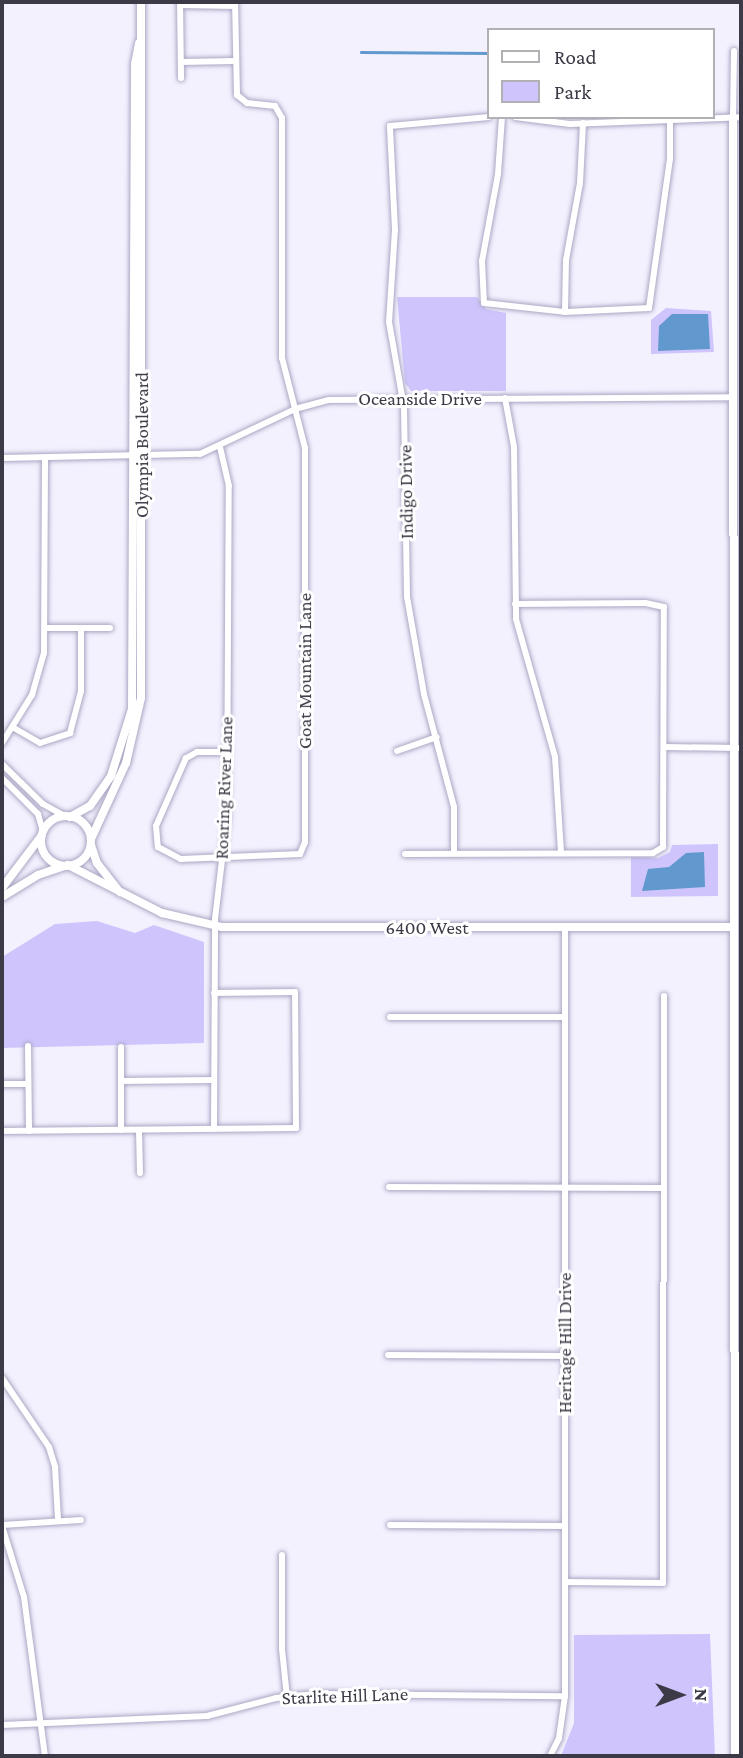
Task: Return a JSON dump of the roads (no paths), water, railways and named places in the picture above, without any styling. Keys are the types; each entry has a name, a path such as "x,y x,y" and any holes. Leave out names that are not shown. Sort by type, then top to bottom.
{"street":[{"name":"Olympia Boulevard","path":"91,841 127,763 140,711 135,64 141,41 141,2"},
{"path":"181,62 235,61 235,4 181,4 181,62 181,78"},
{"path":"734,51 737,117 732,397 737,748 730,927 735,1756"},
{"name":"Goat Mountain Lane","path":"228,752 188,756 155,831 158,847 173,858 293,858 304,846 305,448 282,358 281,115 272,104 247,103 239,98 235,61"},
{"name":"Indigo Drive","path":"454,853 454,807 422,683 408,608 403,399 389,322 395,230 390,126 488,117"},
{"path":"715,117 737,117"},
{"path":"502,119 498,174 482,251 484,303 565,312 649,308 670,159 670,119"},
{"path":"538,119 583,123 653,119"},
{"path":"565,312 566,260 580,183 583,123"},
{"name":"Oceanside Drive","path":"2,458 191,455 220,448 295,409 329,400 732,397"},
{"path":"505,398 514,447 515,604 521,641 555,757 561,853"},
{"name":"Roaring River Lane","path":"214,1129 214,926 223,857 228,752 229,486 220,448"},
{"name":"Olympia Boulevard","path":"68,816 90,806 106,785 130,721 138,457"},
{"path":"2,743 14,728 37,683 46,628 46,458"},
{"path":"405,854 653,853 663,847 666,747 664,607 645,603 515,604"},
{"path":"46,628 110,628"},
{"path":"14,728 40,743 64,739 70,733 81,691 81,628"},
{"path":"397,751 438,737"},
{"path":"666,747 737,748"},
{"path":"2,764 43,804 83,823 91,841 85,856 38,875 2,897"},
{"path":"2,778 35,811 48,858 67,865"},
{"path":"2,888 26,862 52,821 68,816"},
{"name":"6400 West","path":"91,841 96,862 120,892"},
{"name":"6400 West","path":"67,865 169,915 214,926 741,927"},
{"name":"Heritage Hill Drive","path":"550,1756 559,1738 565,1696 565,928"},
{"path":"2,1131 296,1128 295,992 214,993"},
{"path":"566,1582 663,1583 664,996"},
{"path":"390,1017 564,1017"},
{"path":"28,1045 29,1131"},
{"path":"121,1047 121,1130"},
{"path":"121,1081 214,1080"},
{"path":"2,1084 29,1084"},
{"path":"139,1130 140,1173"},
{"path":"389,1186 663,1188"},
{"path":"388,1355 566,1356"},
{"path":"2,1378 48,1447 55,1467 58,1519"},
{"path":"45,1756 24,1597 2,1526 58,1519 81,1520"},
{"path":"390,1525 565,1526"},
{"path":"282,1555 287,1697"},
{"name":"Starlite Hill Lane","path":"2,1725 207,1716 287,1697 565,1696"}],"water":[{"path":"672,314 708,314 710,349 658,351 659,326"},
{"path":"704,852 705,887 642,891 648,869 669,867 686,853"}],"waterway":[{"path":"361,52 488,53"}]}
